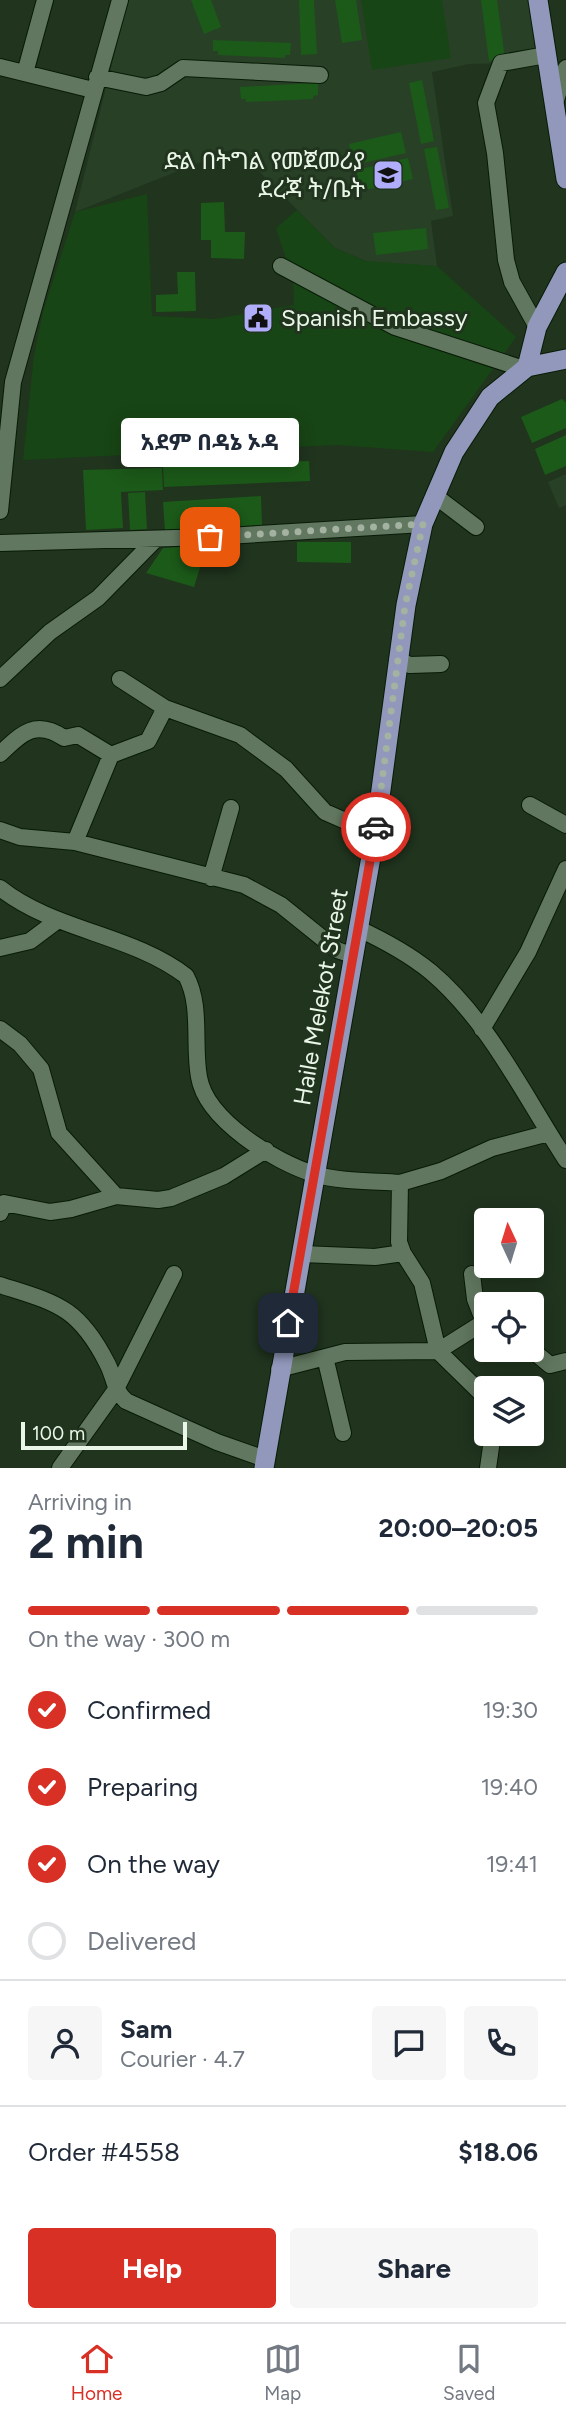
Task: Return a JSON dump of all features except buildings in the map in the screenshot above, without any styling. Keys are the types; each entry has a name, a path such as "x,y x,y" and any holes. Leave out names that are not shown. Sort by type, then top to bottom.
{"main road":[{"path":"538,0 556,100 565,173"},
{"path":"525,368 537,327 566,272"},
{"name":"Haile Melekot Street","path":"265,1463 279,1369 302,1254 375,834 392,727 397,660 423,524 454,452 478,413 503,384 525,368 566,359"}],"street":[{"path":"25,73 45,0"},
{"path":"0,511 13,382 120,0"},
{"path":"537,327 512,282 506,260 495,153 486,103 501,63 546,55"},
{"path":"0,67 95,83 146,87 161,83 183,68 320,75"},
{"path":"556,100 566,68"},
{"path":"281,266 395,327 525,368"},
{"path":"434,495 476,527"},
{"path":"0,542 155,540 423,524"},
{"path":"0,679 50,632 98,598 155,540"},
{"path":"397,660 410,665 440,664"},
{"path":"120,679 165,708 240,735 286,769 325,812 375,834"},
{"path":"75,842 111,755 148,741 165,708"},
{"path":"0,754 27,733 46,727 64,738 78,736 111,755"},
{"path":"530,804 566,825"},
{"path":"211,878 232,808"},
{"path":"0,830 20,837 75,842 257,891 291,912 337,950 352,955"},
{"path":"482,1029 528,952 566,869"},
{"path":"0,888 58,920 106,936 186,976 194,998 197,1062 204,1093 224,1120 292,1166 316,1174 400,1183 441,1171 492,1148 549,1133"},
{"path":"0,948 30,941 58,920"},
{"path":"357,928 406,954 431,972 482,1029 566,1160"},
{"path":"0,1029 20,1044 41,1069 59,1133 116,1196"},
{"path":"1,1206 50,1212 116,1196 158,1200 171,1198 225,1176 266,1150"},
{"path":"400,1183 399,1242 402,1254 422,1283 432,1316 438,1351 474,1386"},
{"path":"302,1254 402,1254"},
{"path":"60,1468 115,1391 173,1274"},
{"path":"279,1369 345,1352 438,1351 484,1322 475,1299 472,1274"},
{"path":"0,1285 59,1303 68,1309 103,1355 113,1376 115,1391 125,1401 265,1463"},
{"path":"324,1357 343,1433"},
{"path":"544,1360 550,1365 566,1361"},
{"path":"488,1468 491,1446"}],"shaded area":[{"path":"128,0 531,0 540,62 469,64 432,72 453,216 431,221 437,266 368,262 335,248 236,148 75,212"},
{"path":"566,474 566,505 559,508 548,482"}],"green space":[{"path":"361,0 442,0 451,58 372,70"},
{"path":"147,194 152,316 215,319 294,305 293,280 276,228 297,210 335,248 365,261 437,266 516,337 433,452 336,445 23,460 34,355 43,312 75,212"}],"way so far":[{"path":"210,537 423,524 405,606 397,660 392,727 376,827"}],"place":[{"name":"ድል በትግል የመጀመሪያ ደረጃ ት/ቤት","path":"388,175"},
{"name":"Spanish Embassy","path":"258,318"},
{"name":"አደም በዳኔ ኦዳ","path":"210,537"}],"route":[{"path":"288,1323 376,827"}]}
